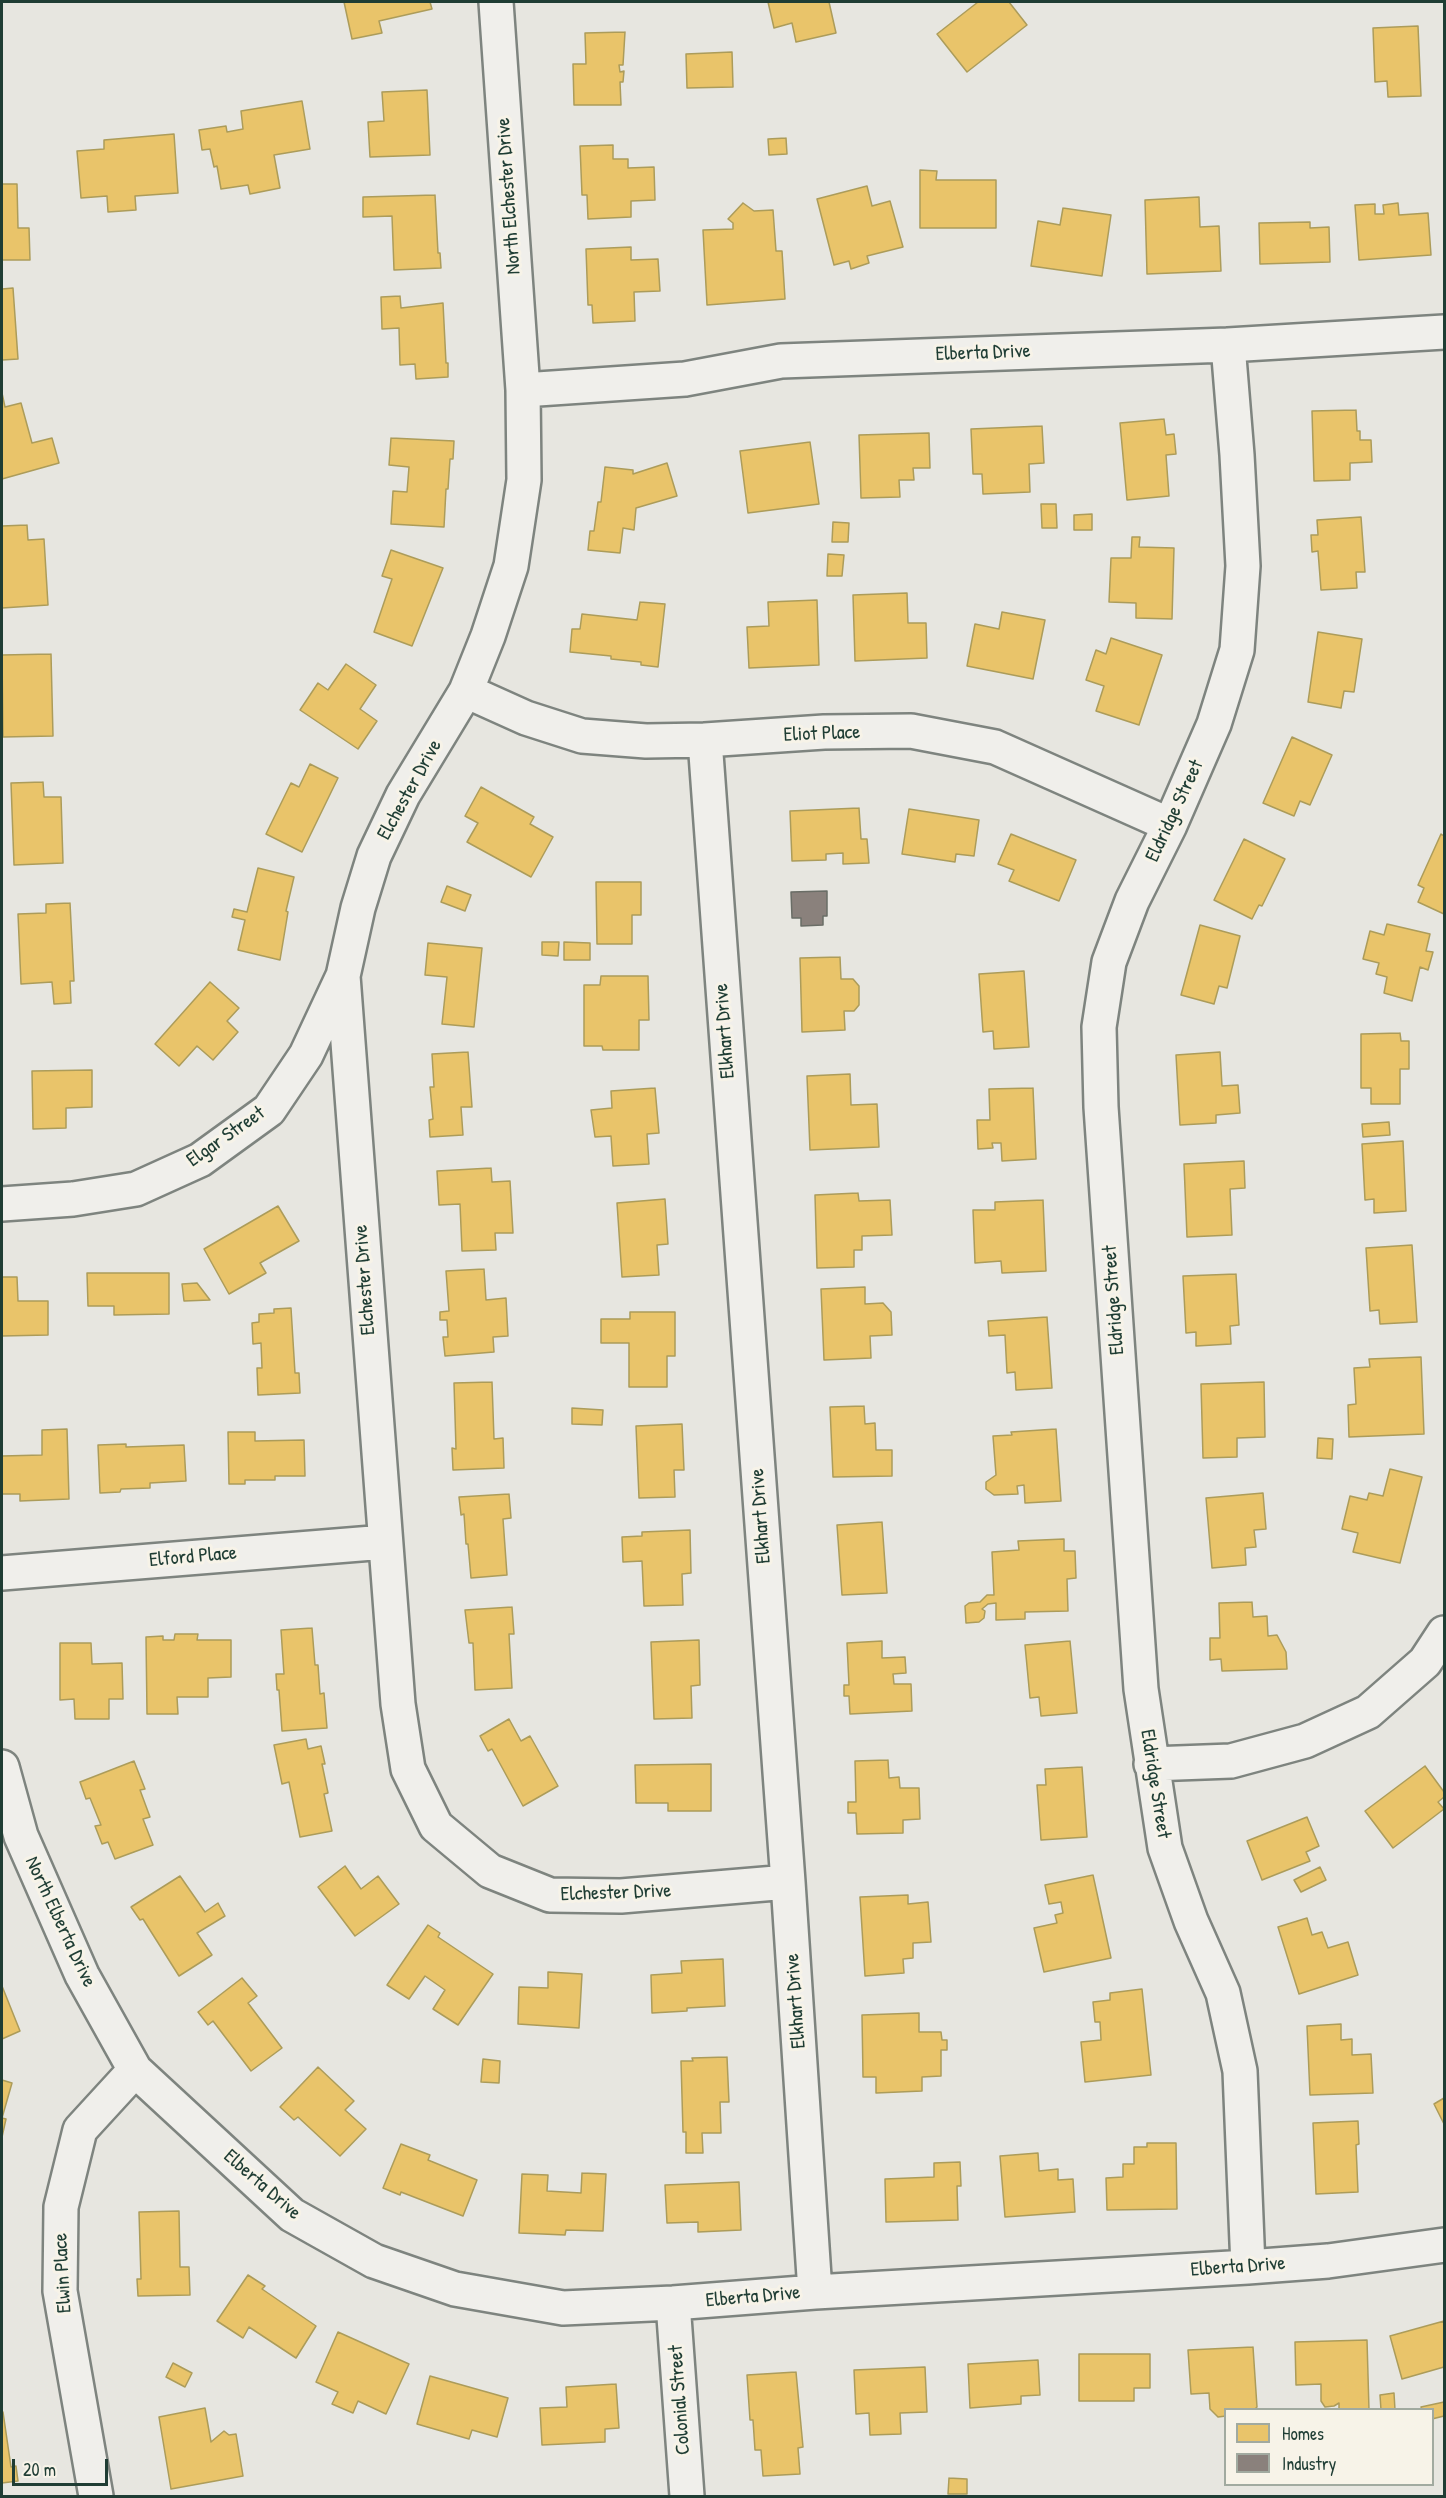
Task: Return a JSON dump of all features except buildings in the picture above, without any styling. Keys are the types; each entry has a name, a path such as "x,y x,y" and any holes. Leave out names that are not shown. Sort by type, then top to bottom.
{"street":[{"name":"North Elchester Drive","path":"496,2 523,390"},
{"name":"Elberta Drive","path":"523,390 685,379 781,361 1228,345 1444,332"},
{"name":"Eldridge Street","path":"1228,345 1238,455 1243,566 1237,650 1214,724 1170,825 1132,901 1109,962 1099,1027 1101,1107 1141,1689 1165,1848 1191,1921 1223,1993 1240,2071 1248,2267"},
{"name":"Elchester Drive","path":"523,390 524,480 511,566 488,636 466,691 403,795 374,856 358,908 343,976 398,1704 408,1769 436,1826 490,1871 550,1895 621,1896 788,1881"},
{"name":"Eliot Place","path":"466,691 526,718 582,736 646,741 705,740 824,732 911,731 995,747 1170,825"},
{"name":"Elkhart Drive","path":"705,740 788,1881 815,2292"},
{"name":"Elgar Street","path":"2,1204 73,1199 136,1189 200,1160 269,1110 306,1055 343,976"},
{"name":"Elford Place","path":"2,1573 385,1542"},
{"path":"1151,1764 1231,1761 1305,1741 1368,1712 1425,1662 1444,1633"},
{"name":"North Elberta Drive","path":"2,1767 21,1836 82,1975 135,2070"},
{"name":"Elberta Drive","path":"135,2070 292,2215 374,2261 455,2289 563,2308 1248,2267 1328,2261 1444,2245"},
{"name":"Elwin Place","path":"96,2496 60,2291 62,2207 80,2130 135,2070"},
{"name":"Colonial Street","path":"673,2303 687,2496"}]}
